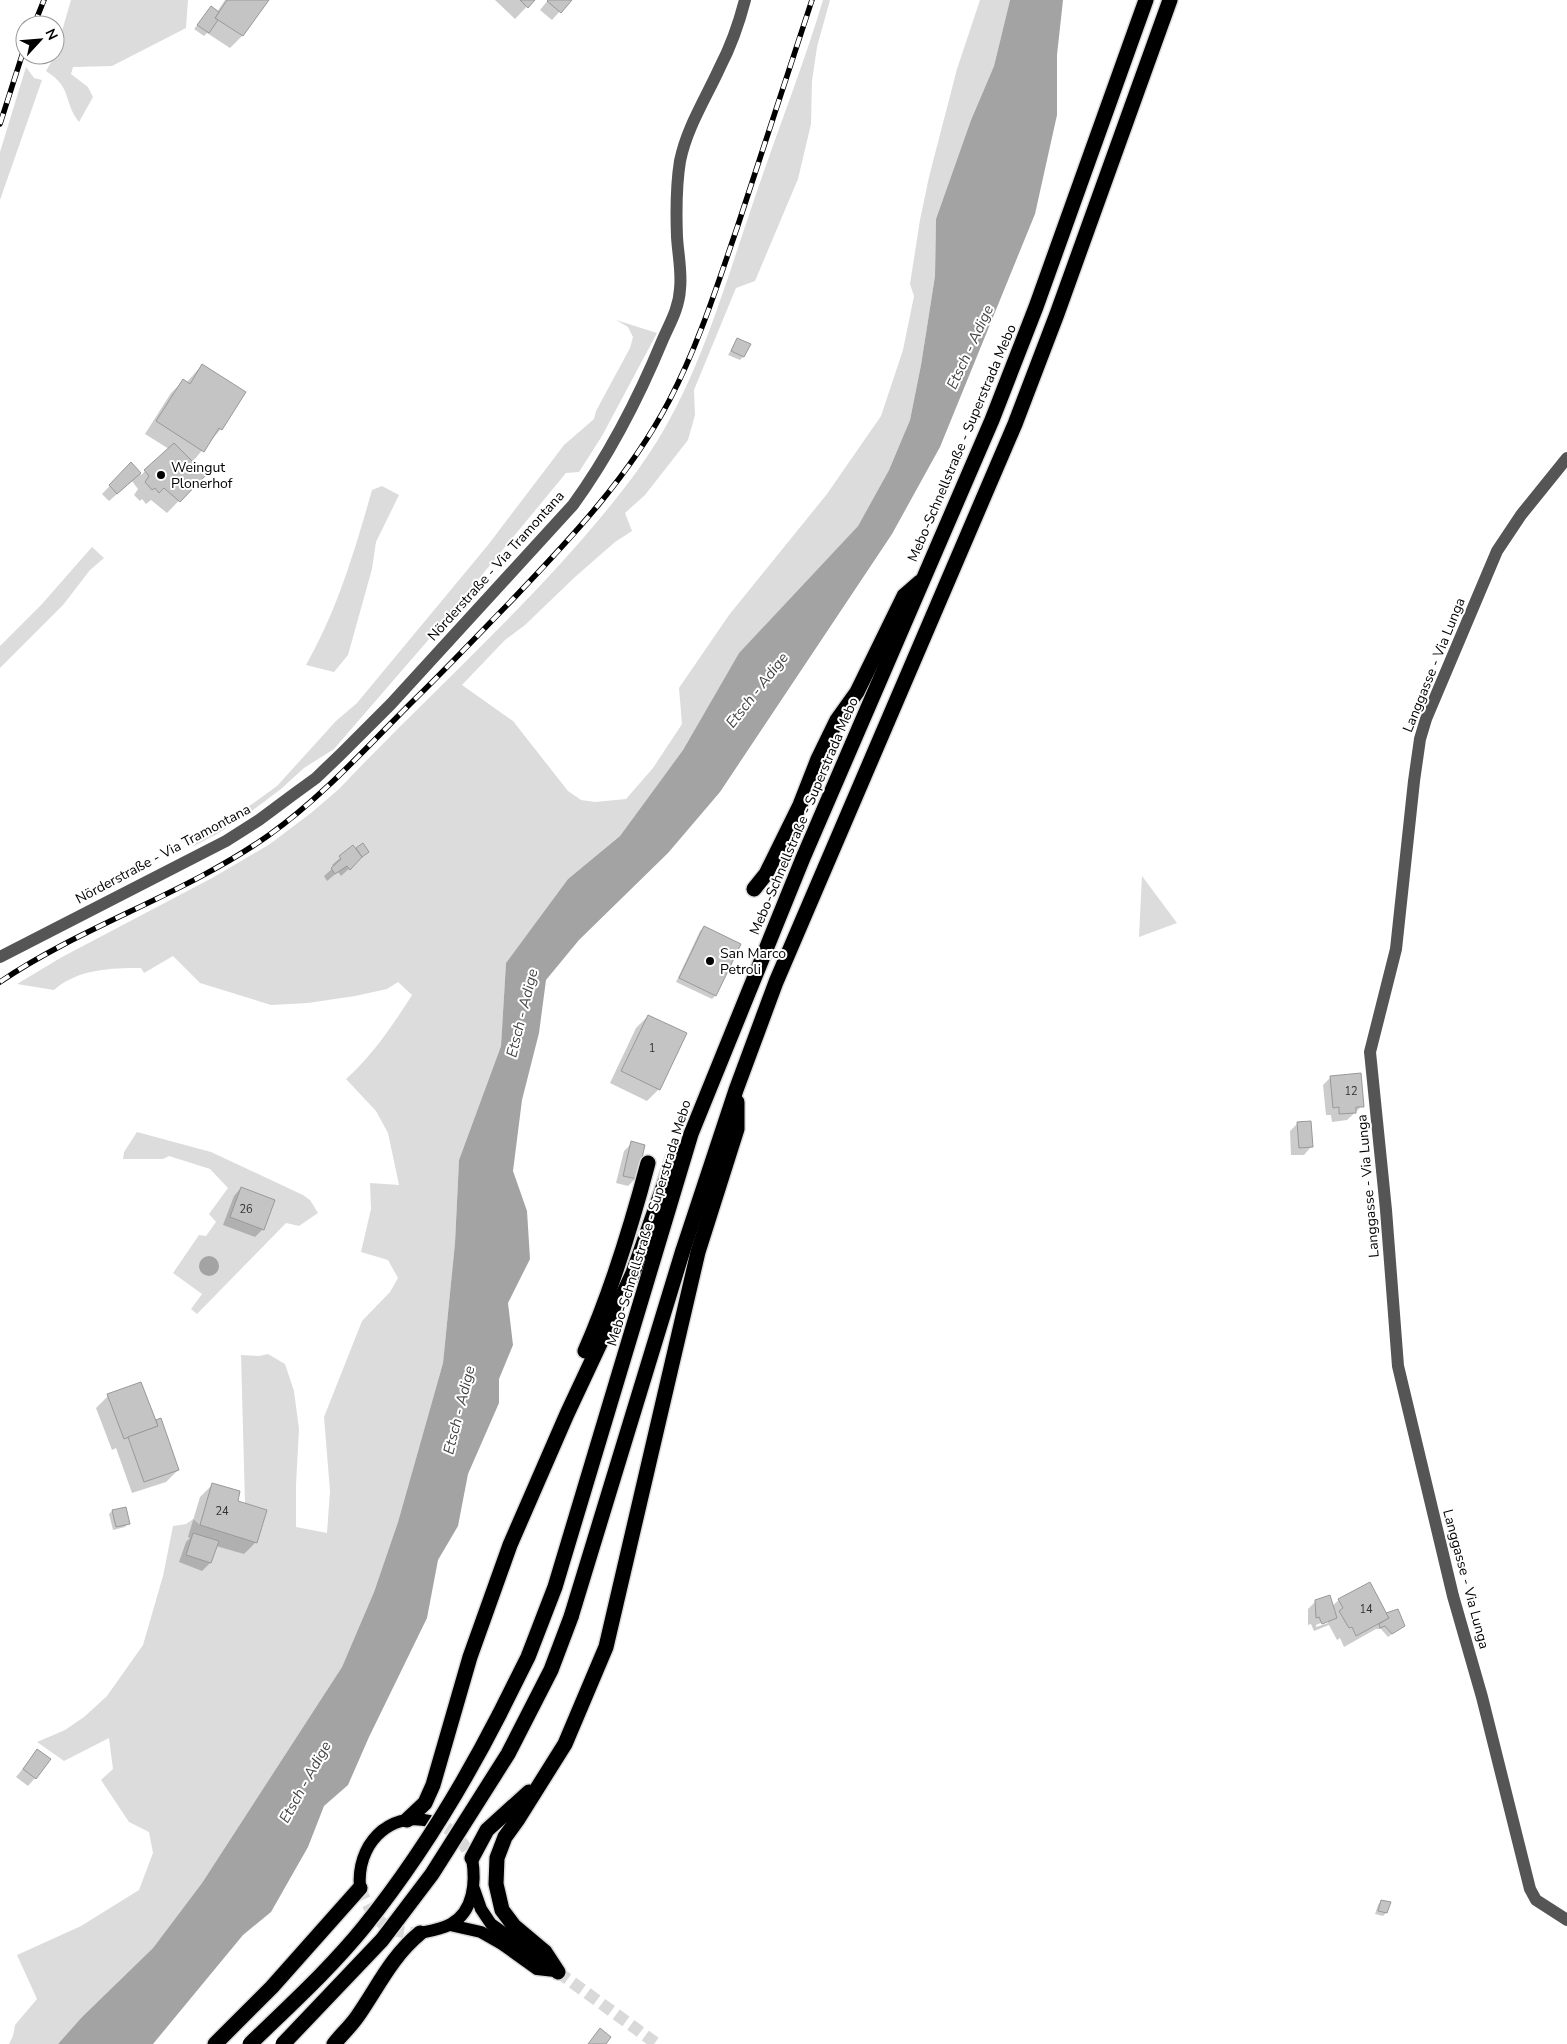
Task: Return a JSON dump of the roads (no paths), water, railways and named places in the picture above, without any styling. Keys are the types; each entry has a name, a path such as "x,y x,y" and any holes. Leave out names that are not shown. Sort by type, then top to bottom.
{"highway":[{"name":"Mebo-Schnellstraße - Superstrada Mebo","path":"250,2044 328,1968 364,1927 451,1804 528,1657 555,1587 691,1134 803,858 992,420 1039,298 1146,0"},
{"path":"283,2044 382,1940 432,1874 508,1754 551,1670 571,1617 683,1250 736,1090 776,982 1015,424 1057,314 1170,0"},
{"path":"754,889 766,874 800,804 837,720 857,692 904,596 923,579"},
{"path":"558,1972 545,1952 514,1926 502,1910 496,1884 497,1858 504,1838 565,1744 606,1647 698,1252 737,1129 736,1090"},
{"path":"407,1820 425,1803 433,1786 470,1657 521,1521 567,1414 633,1273 673,1159 691,1134"},
{"path":"521,1521 521,1499 601,1316 630,1227 648,1163"},
{"path":"472,1858 487,1830 544,1777"},
{"path":"215,2044 272,1987 360,1888"},
{"path":"334,2044 356,2019 404,1947 420,1933"}],"main road":[{"path":"360,1888 361,1863 369,1844 376,1836 388,1827 407,1820 430,1821"},
{"path":"420,1933 450,1925 460,1917 467,1907 474,1888 475,1875 472,1858"},
{"path":"474,1888 481,1909 491,1924 558,1972"},
{"path":"450,1925 481,1932 537,1969 558,1972"}],"street":[{"name":"Nörderstraße - Via Tramontana","path":"0,957 226,840 259,820 316,778 391,704 573,505 593,477 616,437 649,374 677,308 681,276 676,197 680,161 688,133 730,46 745,0"},
{"name":"Langgasse - Via Lunga","path":"1567,458 1521,514 1497,551 1426,719 1420,740 1414,781 1396,949 1370,1052 1386,1210 1398,1366 1453,1596 1482,1697 1530,1889 1536,1900 1567,1920"}],"water":[{"name":"Etsch - Adige","path":"1010,0 1063,0 1057,55 1057,115 1035,214 940,447 892,534 720,792 668,853 579,940 546,980 539,1033 522,1100 513,1171 527,1211 530,1259 508,1303 513,1345 499,1379 499,1403 468,1474 458,1526 438,1560 427,1618 369,1737 348,1785 324,1806 308,1847 271,1912 243,1935 153,2044 58,2044 82,2017 153,1948 202,1883 342,1667 374,1592 398,1522 443,1363 455,1243 459,1160 501,1046 506,963 568,879 620,836 683,750 739,653 858,526 889,470 910,420 921,365 935,276 936,219 971,120 994,66"},
{"path":"209,1256 216,1259 219,1266 216,1273 209,1276 202,1273 199,1266 202,1259"}],"tunnel":[{"path":"430,1821 450,1830 464,1845 472,1858"},
{"path":"360,1888 370,1908 381,1922 397,1931 420,1933"},
{"path":"558,1972 657,2044"}],"railway":[{"path":"38,15 44,0"},
{"path":"0,982 66,943 204,875 237,856 288,821 342,772 449,665 535,576 598,506 653,429 689,359 722,272 812,0"},
{"path":"0,124 19,65"}],"place":[{"name":"Weingut Plonerhof","path":"161,475"},
{"name":"San Marco Petroli","path":"710,961"}]}
